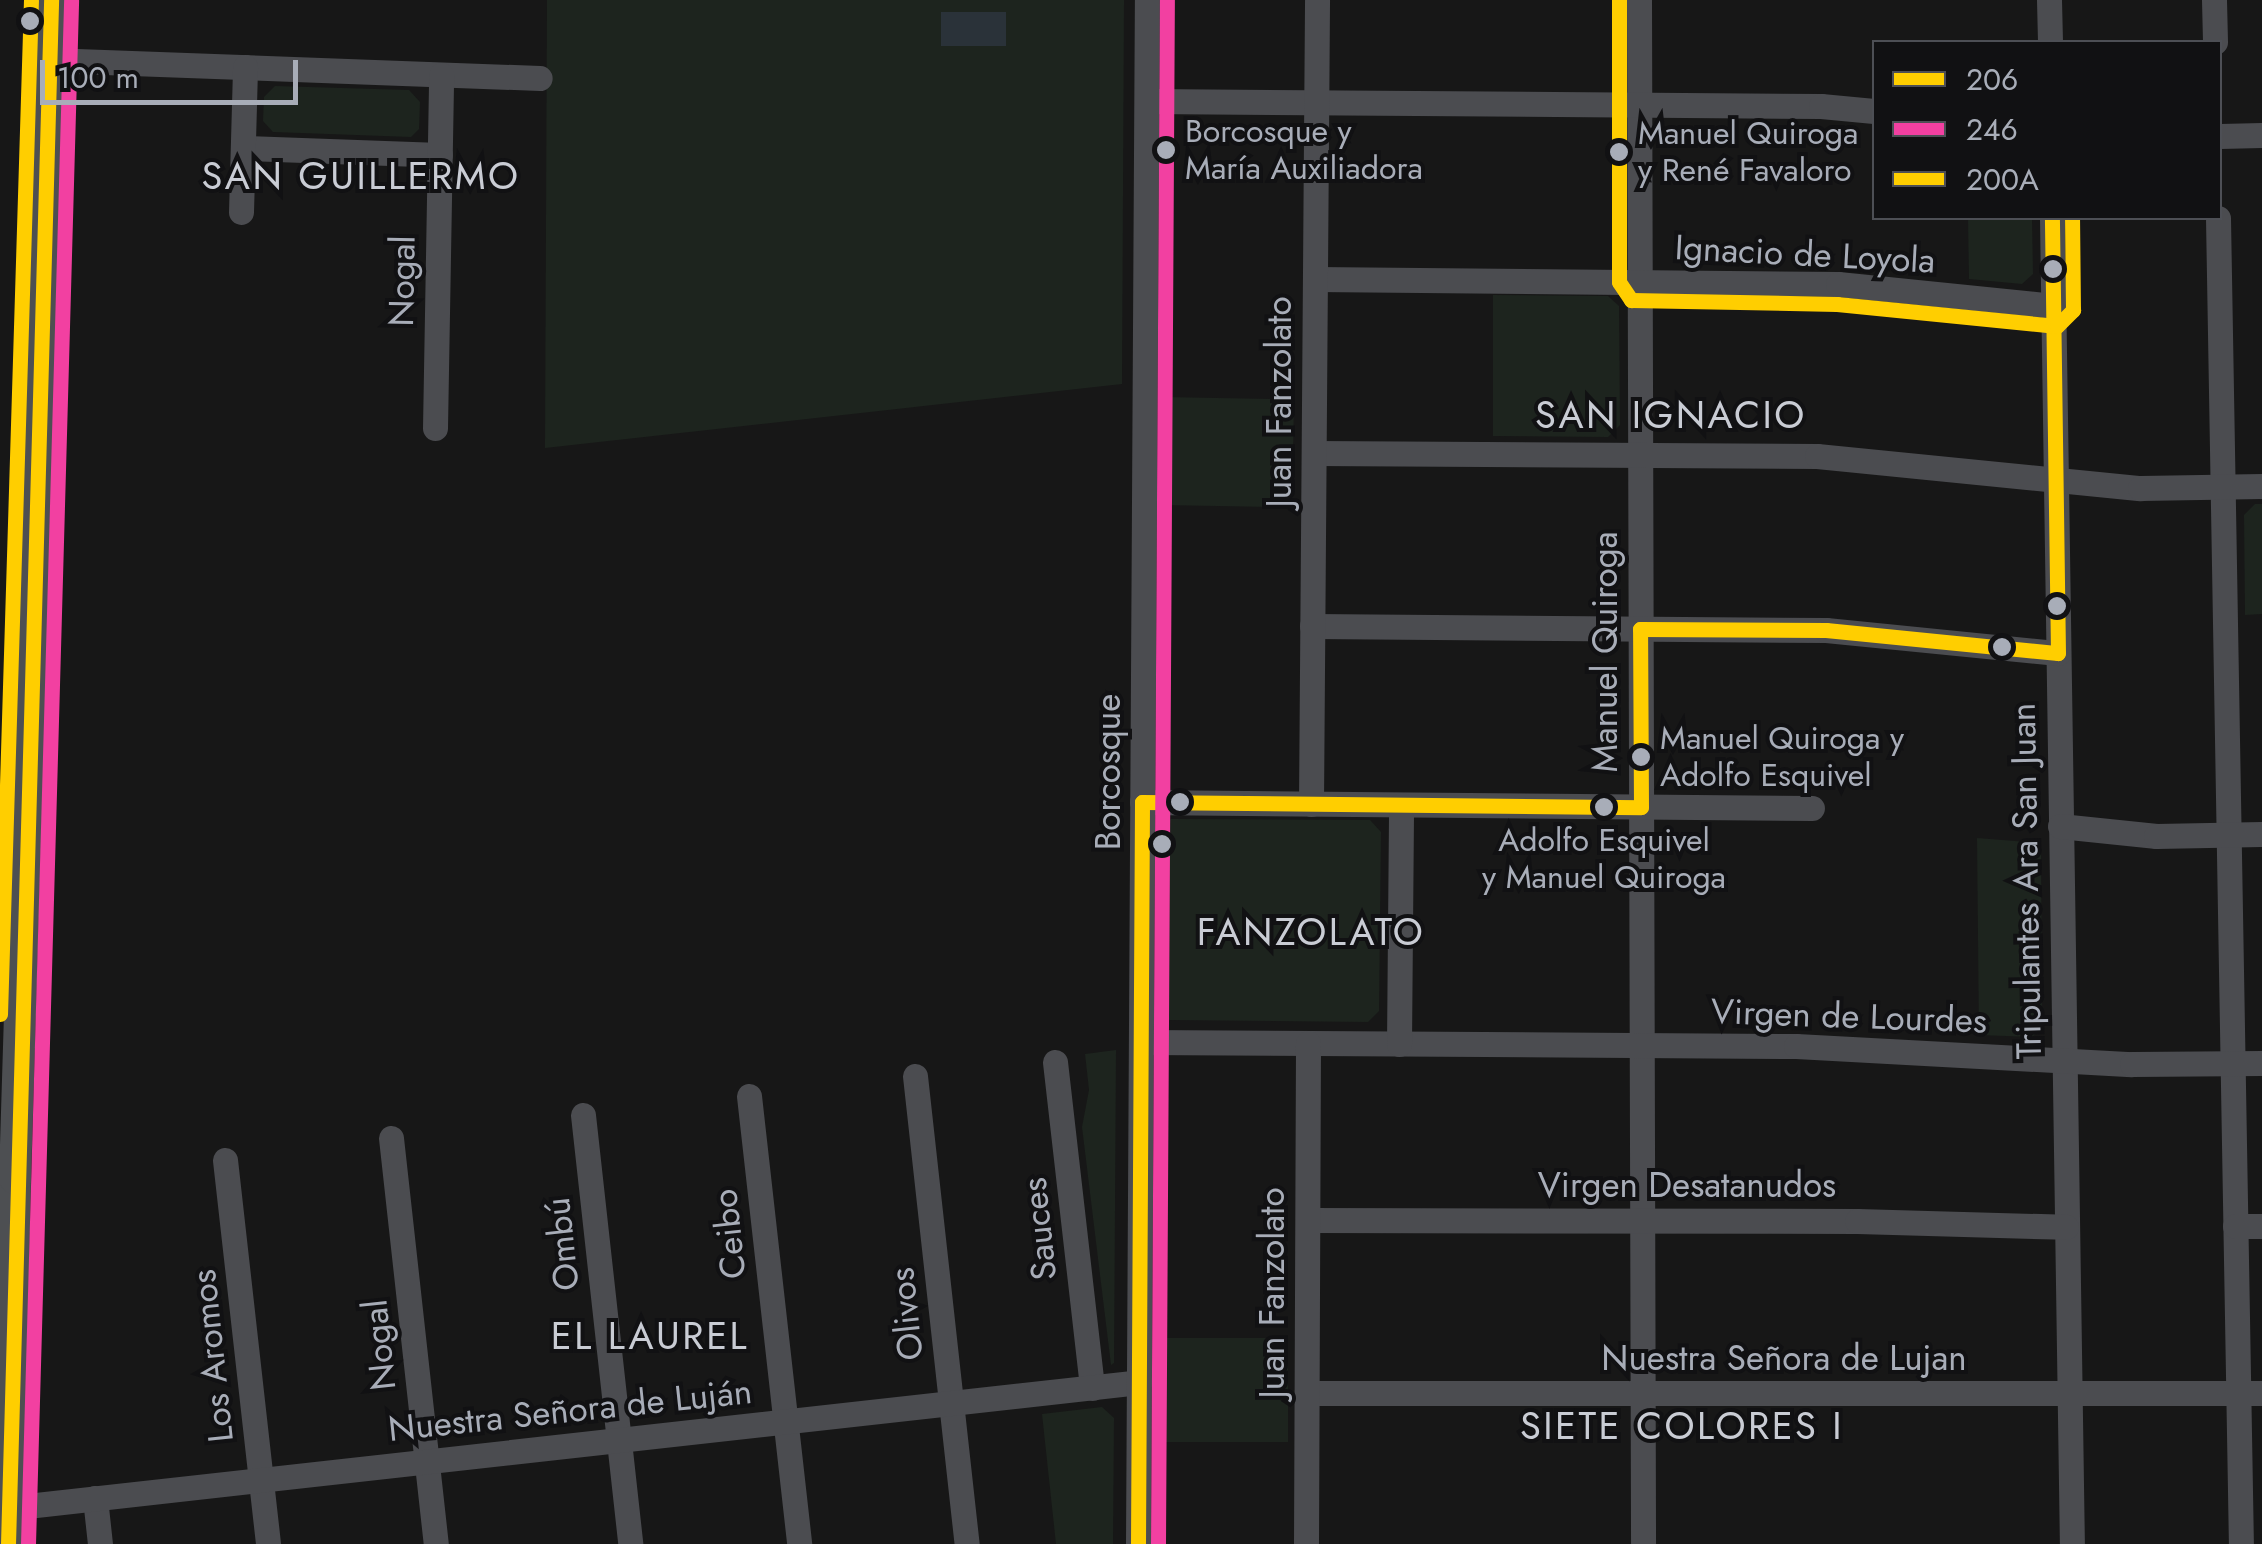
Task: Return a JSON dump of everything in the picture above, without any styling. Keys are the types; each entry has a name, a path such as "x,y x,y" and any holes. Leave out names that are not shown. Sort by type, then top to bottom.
{"main road":[{"path":"8,1544 15,1158 51,0"}],"street":[{"name":"Borcosque","path":"1138,1544 1147,0"},
{"name":"Juan Fanzolato","path":"1311,804 1317,0"},
{"name":"Manuel Quiroga","path":"1639,0 1643,1544"},
{"path":"2049,0 2050,40"},
{"path":"2214,0 2215,40"},
{"path":"49,60 540,78"},
{"path":"241,212 246,68"},
{"name":"Nogal","path":"435,428 441,75"},
{"path":"1147,101 1821,106 1872,112"},
{"path":"2222,136 2262,135"},
{"path":"243,148 440,155"},
{"name":"Tripulantes Ara San Juan","path":"2052,220 2072,1544"},
{"path":"2218,220 2235,1226 2250,1393 2240,1544"},
{"name":"Ignacio de Loyola","path":"1315,280 1838,284 2053,306"},
{"path":"1314,453 1817,456 2140,488 2262,486"},
{"path":"1312,626 1826,630 2058,653"},
{"path":"1142,802 1812,808"},
{"path":"1399,1044 1401,805"},
{"path":"2060,826 2156,836 2262,834"},
{"name":"Virgen de Lourdes","path":"1141,1042 1796,1046 2064,1060 2262,1063"},
{"name":"Juan Fanzolato","path":"1306,1544 1308,1043"},
{"name":"Sauces","path":"1055,1062 1092,1388"},
{"name":"Olivos","path":"915,1076 967,1544"},
{"name":"Ceibo","path":"749,1096 798,1544"},
{"name":"Ombú","path":"583,1115 630,1544"},
{"name":"Nogal","path":"391,1138 436,1544"},
{"name":"Los Aromos","path":"225,1160 268,1544"},
{"name":"Virgen Desatanudos","path":"1308,1220 1642,1220 2066,1227"},
{"path":"2235,1226 2262,1226"},
{"name":"Nuestra Señora de Luján","path":"9,1508 1139,1382"},
{"name":"Nuestra Señora de Lujan","path":"1307,1394 2250,1393"},
{"path":"95,1498 100,1544"}],"shaded area":[{"path":"547,0 1124,0 1122,384 545,448"},
{"path":"941,12 1006,12 1006,46 941,46"},
{"path":"275,86 409,90 420,102 419,129 411,137 273,132 263,121 264,97"},
{"path":"1968,220 2032,220 2033,274 2022,284 1969,279"},
{"path":"1493,295 1608,296 1619,306 1620,425 1608,437 1493,436"},
{"path":"1163,397 1294,399 1292,507 1161,505"},
{"path":"2255,504 2262,504 2262,614 2245,615 2244,515"},
{"path":"1171,819 1370,820 1381,832 1379,1011 1368,1022 1169,1020 1159,1009 1160,830"},
{"path":"1977,838 2041,843 2042,1027 2032,1037 1979,1035"},
{"path":"1116,1050 1111,1365 1082,1127 1089,1090 1085,1054"},
{"path":"1157,1338 1288,1338 1288,1442 1157,1442"},
{"path":"1102,1407 1114,1418 1113,1544 1056,1544 1042,1414"}],"transit line":[{"name":"200A","path":"0,1014 31,0"},
{"name":"206","path":"8,1544 51,0"},
{"name":"246","path":"1158,1544 1167,0"},
{"path":"1619,0 1619,282 1631,300 1837,304 2057,326 2073,310 2072,220"},
{"name":"246","path":"28,1544 71,1"},
{"name":"206","path":"1138,1544 1142,802 1641,807 1640,629 1826,630 2058,653 2052,220"}],"place":[{"name":"Borcosque y María Auxiliadora","path":"1166,150"},
{"name":"Manuel Quiroga y René Favaloro","path":"1619,152"},
{"name":"Manuel Quiroga y Adolfo Esquivel","path":"1641,757"},
{"name":"Adolfo Esquivel y Manuel Quiroga","path":"1604,807"}],"district":[{"name":"SAN GUILLERMO","path":"361,176"},
{"name":"SAN IGNACIO","path":"1671,415"},
{"name":"FANZOLATO","path":"1311,932"},
{"name":"EL LAUREL","path":"650,1336"},
{"name":"SIETE COLORES I","path":"1682,1426"}]}
